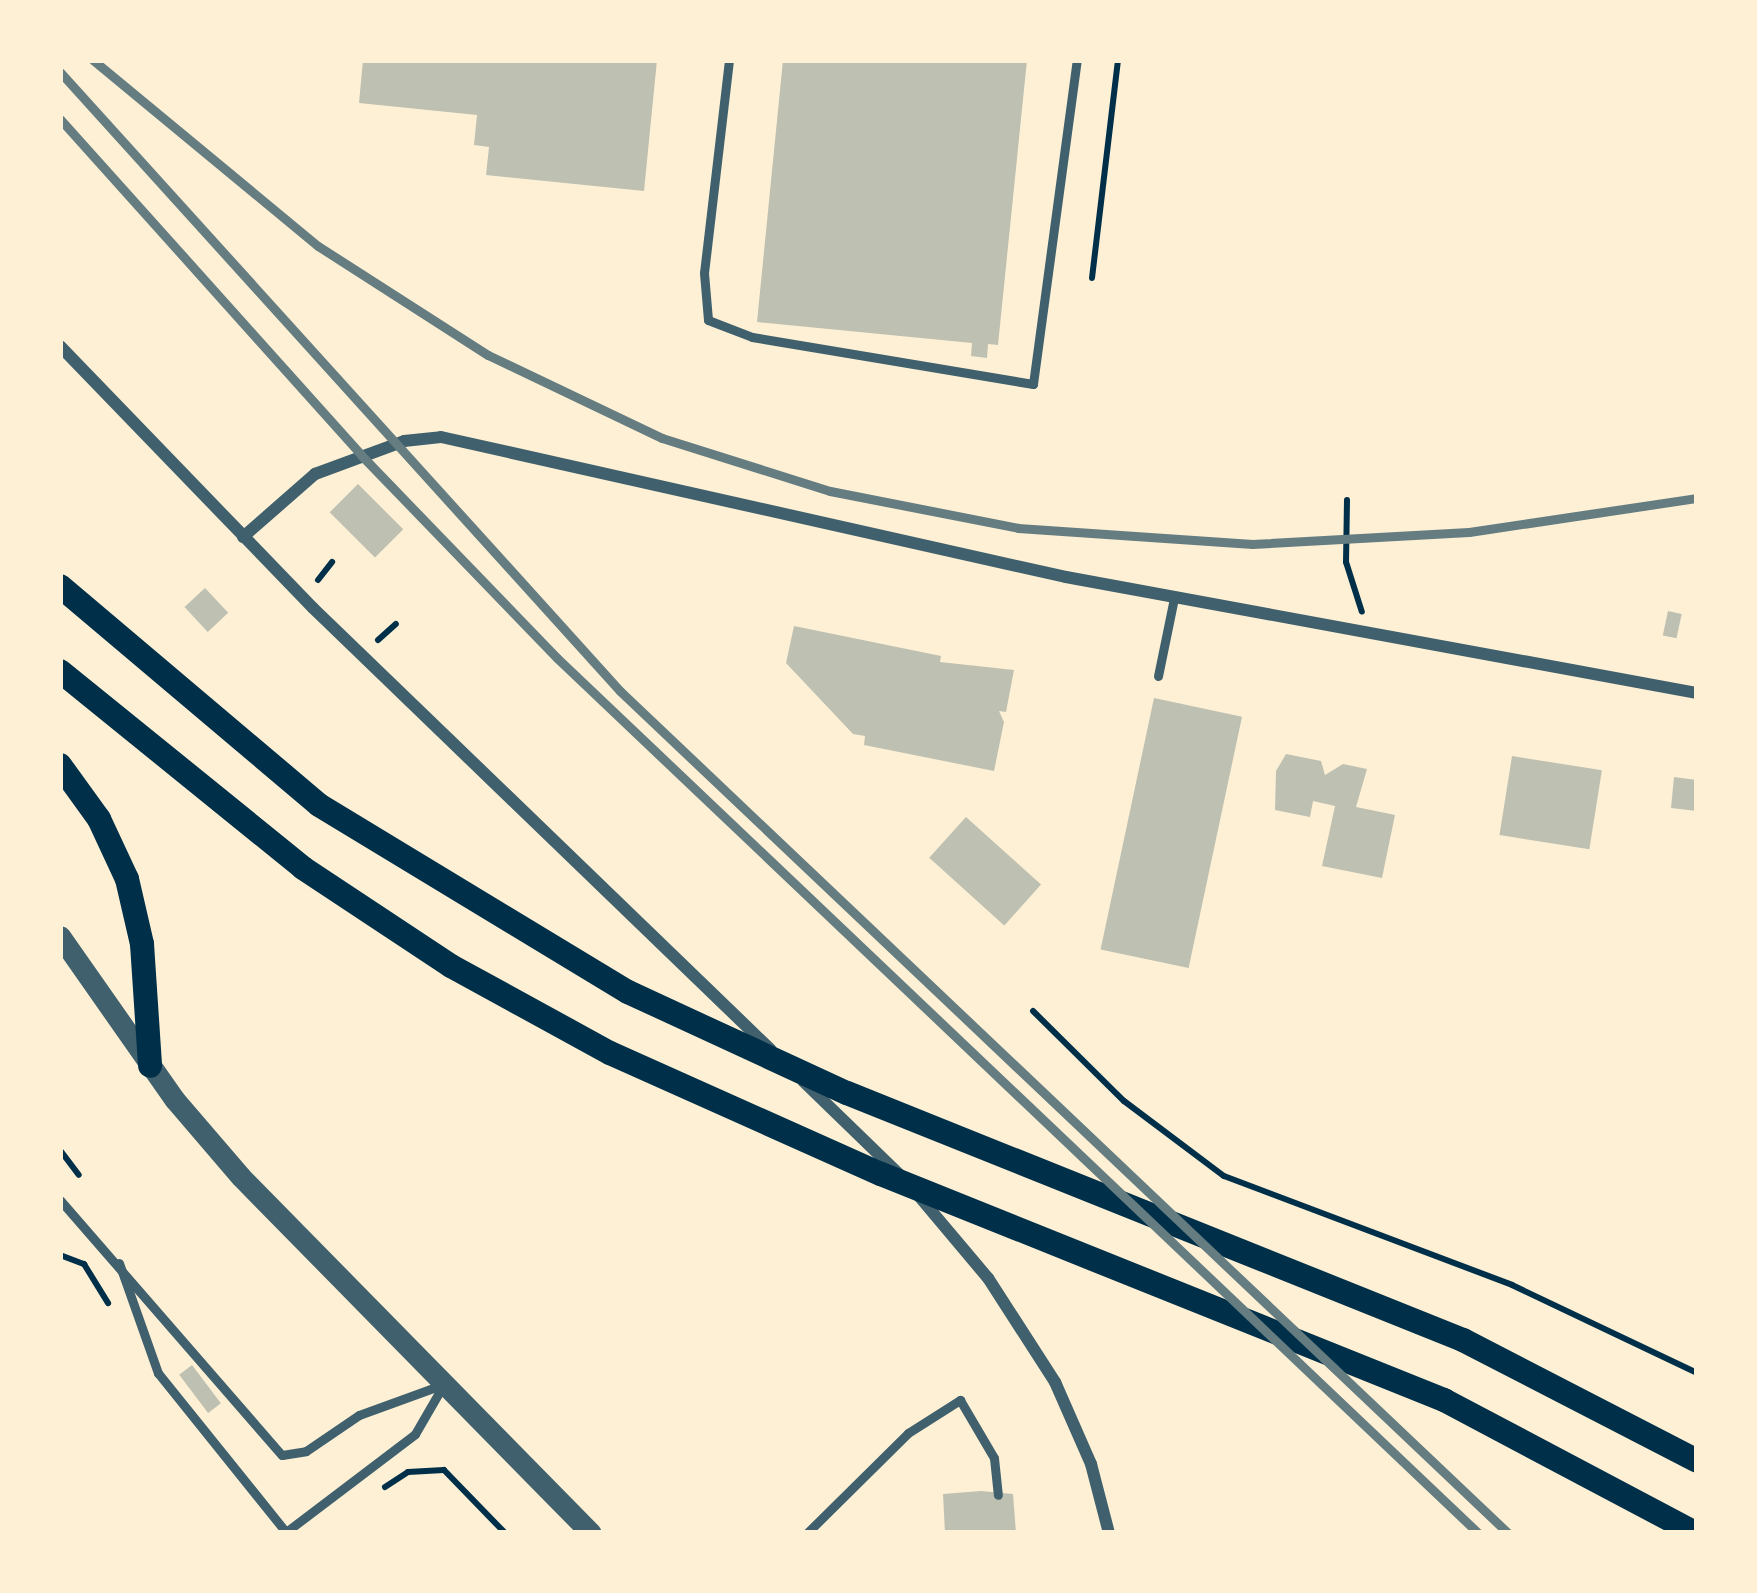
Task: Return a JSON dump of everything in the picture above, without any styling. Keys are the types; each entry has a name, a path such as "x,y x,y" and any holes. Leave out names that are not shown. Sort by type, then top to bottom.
{"main road":[{"path":"60,586 267,768 522,934 683,1019 847,1093 1463,1340 1697,1461"},
{"path":"60,671 303,868 504,997 718,1106 1408,1384 1695,1533"},
{"path":"60,764 99,819 127,879 142,944 150,1066"}],"street":[{"path":"60,346 243,537 890,1164 961,1243 1055,1382 1091,1464 1109,1533"},
{"path":"243,537 315,474 404,441 441,437 1174,598 1697,693"},
{"path":"60,936 150,1066 241,1177 591,1533"}],"lane":[{"path":"729,60 704,273 708,320 752,337 1033,384 1077,60"},
{"path":"1158,676 1174,598"},
{"path":"61,1197 282,1455 307,1451 359,1415 444,1384"},
{"path":"119,1263 158,1373 287,1532 415,1435 444,1384"},
{"path":"807,1533 908,1433 960,1400 994,1457 998,1495"}],"path":[{"path":"1092,278 1118,60"},
{"path":"1346,500 1346,562 1364,604 1358,631"},
{"path":"332,562 316,578 332,594"},
{"path":"363,625 379,641 396,624"},
{"path":"1033,1011 1124,1101 1224,1176 1512,1285 1697,1373"},
{"path":"60,1150 80,1175"},
{"path":"387,1486 408,1472 444,1470 505,1533"}],"building":[{"path":"363,60 657,60 644,191 486,175 489,147 474,145 477,115 359,103"},
{"path":"783,60 1027,60 998,345 988,344 987,358 971,356 972,343 757,322"},
{"path":"358,484 403,529 375,558 330,512"},
{"path":"205,588 228,613 208,632 185,607"},
{"path":"1668,611 1682,614 1676,638 1663,635"},
{"path":"794,626 941,656 940,662 1014,670 1006,712 999,711 1004,722 994,771 864,745 865,736 853,734 786,663"},
{"path":"1154,698 1242,717 1189,968 1101,949"},
{"path":"1286,754 1321,761 1325,775 1343,764 1367,769 1356,807 1395,815 1382,878 1322,866 1335,806 1313,801 1310,817 1275,810 1276,771"},
{"path":"1512,756 1602,770 1589,849 1499,835"},
{"path":"1674,777 1697,780 1697,811 1671,808"},
{"path":"966,817 1041,885 1004,925 929,858"},
{"path":"192,1365 221,1403 208,1413 179,1375"},
{"path":"943,1494 1013,1494 1016,1533 945,1533"}],"railway":[{"path":"93,60 318,246 488,355 662,438 830,491 1018,528 1252,544 1469,532 1697,498"},
{"path":"60,72 620,691 1508,1533"},
{"path":"60,119 361,455 557,658 1478,1533"}]}
